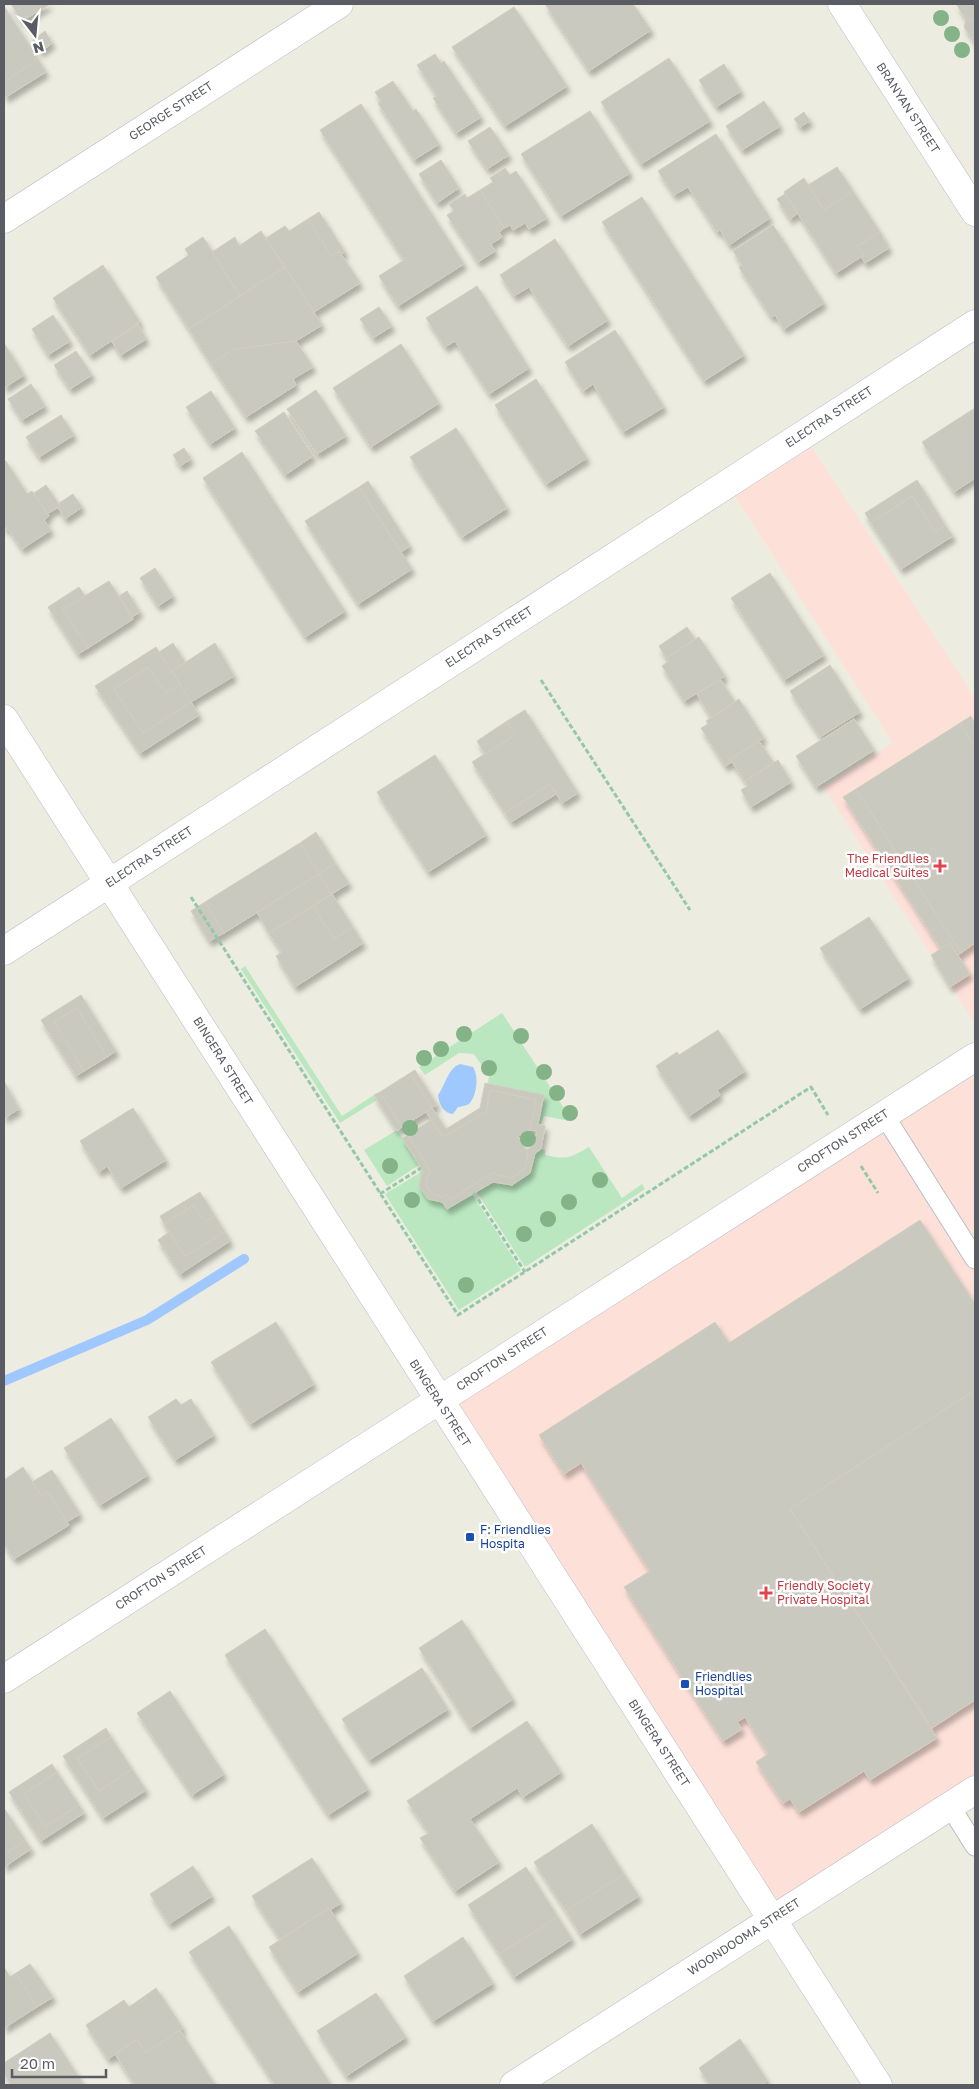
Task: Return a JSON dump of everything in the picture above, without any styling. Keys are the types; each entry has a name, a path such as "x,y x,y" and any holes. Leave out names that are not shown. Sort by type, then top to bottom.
{"street":[{"name":"GEORGE STREET","path":"4,219 339,4"},
{"name":"BRANYAN STREET","path":"842,4 975,212"},
{"name":"ELECTRA STREET","path":"4,951 975,324"},
{"name":"BINGERA STREET","path":"4,719 878,2085"},
{"name":"CROFTON STREET","path":"4,1679 975,1056"},
{"name":"WOONDOOMA STREET","path":"514,2085 975,1790"}],"lane":[{"path":"884,1115 975,1259"},
{"path":"950,1806 975,1846"}],"path":[{"path":"541,680 690,910"},
{"path":"191,897 458,1315 811,1087 829,1116"},
{"path":"859,1164 878,1193"},
{"path":"380,1194 421,1168"},
{"path":"474,1192 526,1272"}],"shaded area":[{"path":"802,432 975,698 975,1024 824,787 893,743 726,482"},
{"name":"Friendly Society Private Hospital","path":"975,1053 975,1786 768,1918 432,1399"}],"green space":[{"path":"245,966 342,1116 374,1095 377,1100 340,1123 241,969"},
{"path":"502,1013 569,1116 564,1120 544,1116 541,1124 538,1124 543,1095 488,1083 489,1076 474,1054 459,1053 425,1075 419,1067"},
{"path":"397,1130 419,1165 387,1186 364,1150"},
{"path":"589,1147 622,1198 642,1184 645,1189 525,1267 476,1191 493,1182 512,1185 530,1173 535,1153 541,1149 545,1150 545,1155 564,1158 573,1156"},
{"path":"423,1171 419,1186 428,1199 442,1202 472,1194 521,1270 459,1310 385,1194"}],"water":[{"path":"460,1064 473,1067 477,1080 476,1090 470,1103 458,1107 453,1114 450,1114 442,1108 438,1095 450,1073"}],"building":[{"path":"11,4 50,4 22,21"},
{"path":"545,4 633,4 651,30 589,71"},
{"path":"958,4 975,4 975,21 966,20"},
{"path":"4,6 38,59 4,82"},
{"path":"514,7 567,86 505,126 452,47"},
{"path":"966,20 975,21 975,43 964,27"},
{"path":"45,31 52,43 41,52 33,40"},
{"path":"435,54 441,63 444,61 481,117 456,133 433,98 437,96 417,65"},
{"path":"669,58 710,121 641,164 601,102"},
{"path":"38,59 46,72 6,97 4,94 4,82"},
{"path":"724,64 741,91 716,107 699,80"},
{"path":"393,81 413,111 416,109 439,144 414,160 378,103 381,101 375,92"},
{"path":"764,101 780,126 742,150 726,126"},
{"path":"361,104 464,264 398,306 379,276 404,260 320,130"},
{"path":"590,111 630,173 561,216 521,154"},
{"path":"804,112 810,121 800,127 794,119"},
{"path":"490,127 509,155 487,169 468,141"},
{"path":"716,134 770,218 729,245 720,230 717,232 688,187 674,195 658,171"},
{"path":"441,160 459,188 437,203 419,174"},
{"path":"837,167 853,191 824,210 808,185"},
{"path":"505,168 510,175 516,171 547,218 529,229 525,223 513,230 510,225 504,228 480,190 493,182 490,178"},
{"path":"804,178 824,210 853,191 880,232 858,246 864,255 836,273 784,192"},
{"path":"480,190 504,228 499,232 502,237 491,244 495,251 478,262 447,215 454,211 449,204 465,194 467,198"},
{"path":"785,194 798,213 790,219 777,199"},
{"path":"642,197 744,355 704,381 602,222"},
{"path":"319,212 345,252 341,254 339,251 331,256 308,219"},
{"path":"308,219 331,256 339,251 360,283 314,312 266,238 285,226 289,231"},
{"path":"773,225 824,303 784,329 775,315 771,317 739,267 742,265 733,251"},
{"path":"261,231 285,267 240,296 212,252 235,237 239,246"},
{"path":"880,232 889,248 865,263 861,256 864,255 857,246"},
{"path":"203,237 240,296 189,329 156,277 189,255 185,249"},
{"path":"555,239 608,320 568,346 529,287 514,296 500,275"},
{"path":"103,265 140,322 90,355 53,298"},
{"path":"285,267 322,325 296,341 234,349 211,364 189,329"},
{"path":"477,286 529,368 489,394 455,341 445,347 426,318"},
{"path":"379,307 392,326 373,338 360,319"},
{"path":"53,315 70,341 48,355 32,329"},
{"path":"138,324 146,339 121,355 112,342"},
{"path":"615,330 664,407 623,432 593,384 583,391 565,362"},
{"path":"296,341 313,367 293,379 296,385 246,417 211,364 234,349"},
{"path":"4,343 24,375 4,388"},
{"path":"401,344 439,403 371,447 333,388"},
{"path":"76,351 92,375 70,389 54,365"},
{"path":"536,379 587,458 546,484 495,405"},
{"path":"31,384 45,406 22,420 8,399"},
{"path":"316,390 346,436 317,454 287,409"},
{"path":"211,391 235,428 210,444 186,407"},
{"path":"975,408 975,478 954,492 922,442"},
{"path":"284,412 313,456 285,475 255,431"},
{"path":"61,415 74,435 39,457 26,437"},
{"path":"456,428 507,508 462,537 410,457"},
{"path":"184,448 191,459 180,466 173,455"},
{"path":"242,452 345,611 305,637 203,478"},
{"path":"6,461 27,494 32,491 49,516 44,520 51,530 22,549 7,527 4,529 4,463"},
{"path":"917,480 945,525 935,532 912,496 871,523 865,513"},
{"path":"368,481 410,546 401,552 359,487"},
{"path":"46,485 60,506 47,514 34,493"},
{"path":"359,487 412,569 358,604 305,521"},
{"path":"73,494 82,507 65,519 58,507 60,506 59,503"},
{"path":"912,496 935,532 945,525 953,536 901,569 871,523"},
{"path":"155,568 173,596 158,606 140,578"},
{"path":"770,573 824,655 784,680 731,598"},
{"path":"109,581 133,619 88,648 63,609"},
{"path":"79,587 85,596 63,609 88,648 78,654 48,607"},
{"path":"127,591 140,612 132,617 119,596"},
{"path":"687,627 695,639 666,658 659,646"},
{"path":"699,637 725,676 684,701 662,666 669,661 666,658"},
{"path":"173,643 185,662 172,671 159,652"},
{"path":"215,643 234,676 191,702 172,671"},
{"path":"156,647 180,684 166,693 148,667 114,689 143,733 191,702 199,715 140,753 95,686"},
{"path":"830,665 860,712 820,737 790,691"},
{"path":"148,667 166,693 180,684 191,702 143,733 114,689"},
{"path":"720,679 735,702 711,718 697,694"},
{"path":"739,699 764,738 730,759 732,762 725,766 701,728 708,724 706,721"},
{"path":"525,710 578,793 562,803 550,784 505,813 472,762 515,735 507,721"},
{"path":"971,716 975,724 975,747 960,723"},
{"path":"854,719 874,750 816,787 796,756"},
{"path":"507,721 515,735 485,754 477,741"},
{"name":"The Friendlies Medical Suites","path":"960,723 975,747 975,943 961,953 856,789"},
{"path":"759,741 774,763 745,781 730,759"},
{"path":"435,755 486,835 428,872 377,792"},
{"path":"778,760 791,782 751,807 741,790 748,786 745,781"},
{"path":"550,784 556,794 511,822 505,813"},
{"path":"856,789 961,953 957,955 950,943 941,949 843,797"},
{"path":"316,832 335,863 319,874 300,843"},
{"path":"300,843 319,874 224,933 205,902"},
{"path":"335,863 349,883 332,894 319,874"},
{"path":"319,874 332,894 269,933 257,912"},
{"path":"332,894 353,927 334,939 313,906"},
{"path":"205,902 224,933 209,941 191,911"},
{"path":"313,906 334,939 353,927 363,943 295,987 276,956 282,952 269,933"},
{"path":"869,917 909,978 860,1009 820,948"},
{"path":"950,943 970,974 950,987 931,955"},
{"path":"81,995 116,1051 107,1057 77,1008 54,1022 84,1071 76,1076 41,1020"},
{"path":"77,1008 107,1057 84,1071 54,1022"},
{"path":"718,1030 745,1071 717,1090 720,1095 689,1116 656,1066 677,1052 679,1055"},
{"path":"415,1070 437,1105 432,1108 410,1073"},
{"path":"410,1073 432,1108 402,1127 380,1092"},
{"path":"4,1081 19,1109 4,1118"},
{"path":"485,1083 544,1095 538,1124 545,1126 541,1149 535,1153 530,1173 512,1185 493,1182 447,1209 442,1202 428,1199 419,1186 423,1171 402,1138 408,1135 431,1172 428,1174 426,1185 432,1194 443,1197 446,1194 450,1199 494,1172 496,1175 512,1178 525,1169 528,1154 526,1150 534,1145 537,1131 530,1130 536,1100 490,1090 486,1112 443,1137 426,1112 432,1108 446,1129 480,1108"},
{"path":"490,1090 536,1100 530,1130 518,1136 528,1154 525,1169 512,1178 496,1175 494,1172 450,1199 446,1194 443,1197 432,1194 426,1185 428,1174 431,1172 408,1135 431,1120 443,1137 486,1112"},
{"path":"380,1092 402,1127 397,1131 374,1095"},
{"path":"133,1108 166,1160 121,1188 107,1166 99,1172 80,1141"},
{"path":"200,1192 215,1216 205,1222 194,1205 164,1224 160,1216"},
{"path":"194,1205 205,1222 215,1216 225,1232 185,1256 164,1224"},
{"path":"920,1220 975,1304 975,1390 790,1509 937,1738 870,1780 864,1771 799,1812 790,1799 783,1803 756,1762 768,1754 745,1717 737,1722 742,1729 723,1741 624,1587 650,1571 581,1463 564,1474 539,1435 715,1322 729,1343"},
{"path":"169,1232 185,1256 225,1232 230,1241 180,1274 158,1240"},
{"path":"276,1322 314,1384 250,1424 211,1362"},
{"path":"975,1390 975,1700 932,1728 790,1509"},
{"path":"176,1399 181,1405 191,1399 214,1435 175,1460 148,1417"},
{"path":"111,1418 148,1475 100,1505 64,1448"},
{"path":"23,1467 42,1497 48,1492 69,1525 14,1559 4,1544 4,1480"},
{"path":"52,1470 80,1514 67,1522 48,1492 42,1497 32,1482"},
{"path":"462,1620 513,1699 470,1728 419,1648"},
{"path":"265,1629 368,1789 328,1815 225,1655"},
{"path":"422,1668 448,1709 369,1760 342,1719"},
{"path":"170,1691 224,1774 192,1795 137,1713"},
{"path":"527,1721 561,1772 523,1797 517,1788 470,1819 499,1862 455,1891 420,1838 429,1833 407,1801"},
{"path":"106,1728 111,1737 77,1758 99,1791 132,1769 146,1790 103,1818 63,1756"},
{"path":"111,1737 132,1769 99,1791 77,1758"},
{"path":"52,1764 57,1772 24,1794 45,1827 79,1805 84,1813 41,1841 9,1792"},
{"path":"57,1772 79,1805 45,1827 24,1794"},
{"path":"4,1808 25,1840 4,1855"},
{"path":"592,1824 624,1874 566,1911 534,1862"},
{"path":"25,1840 31,1849 4,1867 4,1855"},
{"path":"312,1858 341,1903 330,1910 329,1908 280,1939 252,1896"},
{"path":"193,1866 212,1896 169,1924 150,1894"},
{"path":"526,1867 558,1917 499,1954 468,1905"},
{"path":"624,1874 639,1896 580,1934 566,1911"},
{"path":"329,1908 358,1953 298,1992 269,1947"},
{"path":"558,1917 572,1939 514,1977 499,1954"},
{"path":"229,1926 331,2085 275,2085 189,1952"},
{"path":"463,1937 493,1983 433,2021 404,1976"},
{"path":"30,1964 53,1997 37,2007 16,1973"},
{"path":"4,1967 10,1977 16,1973 37,2007 4,2028"},
{"path":"156,1988 183,2028 146,2053 137,2039 108,2059 86,2025 124,2000 129,2007"},
{"path":"376,1993 406,2037 346,2076 317,2031"},
{"path":"180,2030 215,2085 135,2085 115,2054 137,2039 146,2053"},
{"path":"50,2033 84,2085 11,2085 4,2073 4,2063"},
{"path":"740,2039 767,2080 764,2082 766,2085 710,2085 699,2068"}],"waterway":[{"path":"4,1381 147,1320 244,1259"}],"place":[{"name":"The Friendlies Medical Suites","path":"940,866"},
{"name":"F: Friendlies Hospita","path":"470,1537"},
{"name":"Friendly Society Private Hospital","path":"766,1593"},
{"name":"Friendlies Hospital","path":"685,1684"}]}
